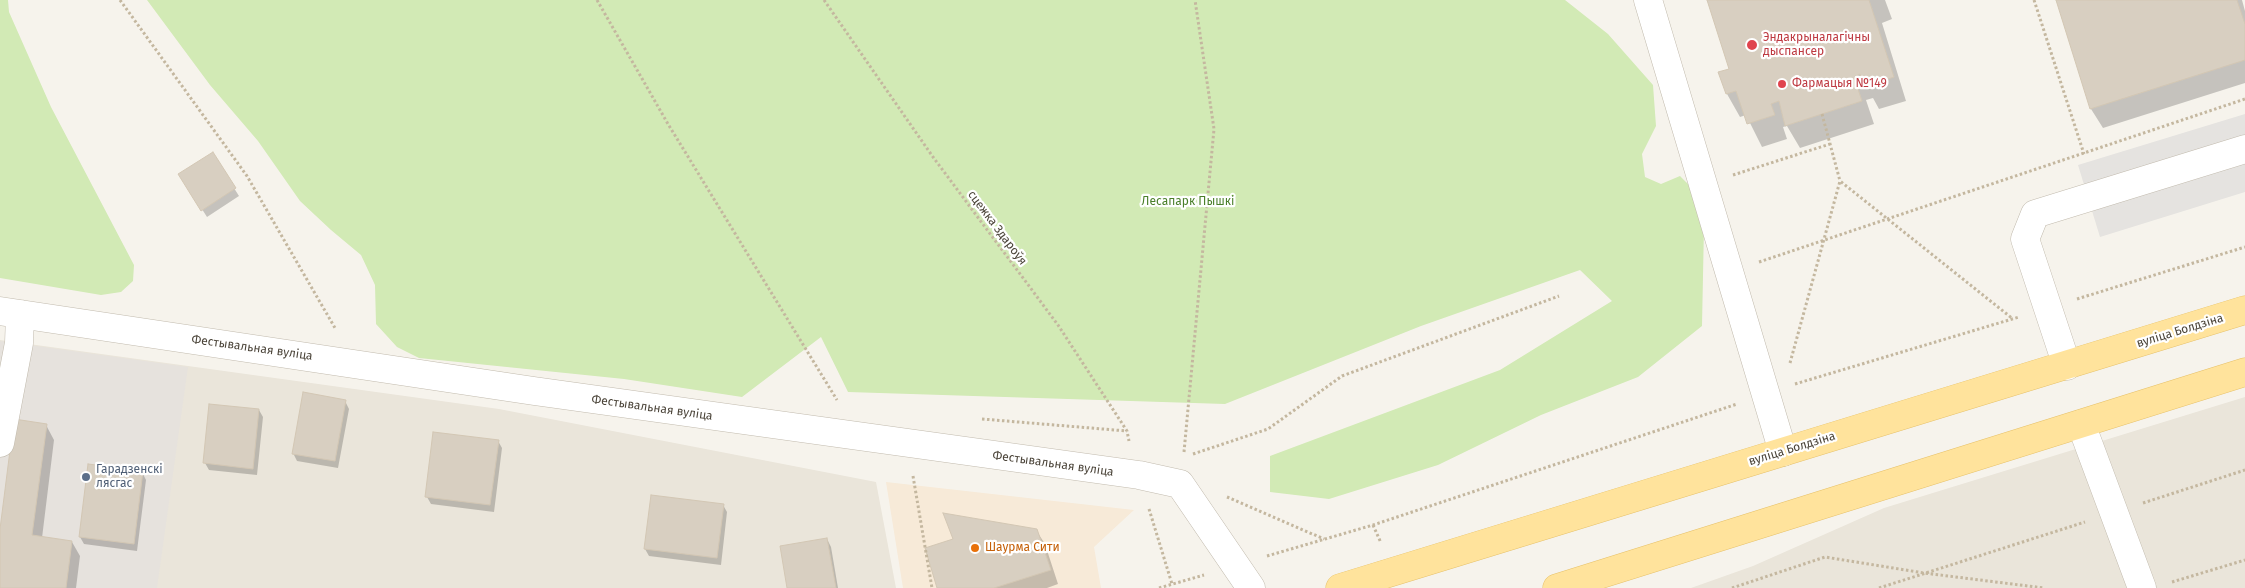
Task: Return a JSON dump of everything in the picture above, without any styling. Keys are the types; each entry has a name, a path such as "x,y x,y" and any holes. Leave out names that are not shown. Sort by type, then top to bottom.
{"main road":[{"name":"вуліца Болдзіна","path":"1340,588 2245,310"},
{"path":"1557,588 2245,372"}],"street":[{"path":"1648,0 1783,452"},
{"path":"2067,366 2025,239 2035,214 2245,149"},
{"name":"Фестывальная вуліца","path":"10,312 534,392 1139,475 1182,471"},
{"path":"0,443 19,343 10,312"},
{"path":"2081,424 2115,513 2153,586"},
{"path":"1182,471 1251,588"}],"path":[{"path":"120,0 248,176 338,332"},
{"path":"597,0 668,124 841,406"},
{"name":"сцежка Здароўя","path":"824,0 933,157 1058,325 1126,431 1172,584"},
{"path":"1182,471 1214,129 1195,0"},
{"path":"2034,0 2084,154"},
{"path":"1730,272 2245,99"},
{"path":"1789,370 1840,181 1822,114"},
{"path":"1703,184 1830,144"},
{"path":"1840,181 2014,319"},
{"path":"1182,471 1268,429 1342,376 1559,296"},
{"path":"972,418 1126,431"},
{"path":"1879,588 2245,470"},
{"path":"1182,471 1236,499 1324,539"},
{"path":"918,474 912,476 932,588"},
{"path":"1373,525 1383,549"},
{"path":"1732,588 1825,556 1924,573 2044,588"},
{"path":"2153,586 2245,560"},
{"path":"1159,588 1236,565"}],"shaded area":[{"path":"2245,114 2245,192 2100,237 2078,165"},
{"path":"0,340 499,409 876,482 896,588 0,588"},
{"name":"Гарадзенскі лясгас","path":"0,341 188,367 157,588 0,588"},
{"path":"2245,397 2245,588 1691,588 1753,566 1884,508"},
{"path":"886,482 1134,510 1094,547 1101,588 903,588"}],"green space":[{"path":"0,0 8,0 9,12 51,107 134,265 133,281 121,292 101,295 0,278"},
{"name":"Лесапарк Пышкі","path":"147,0 1565,0 1608,34 1653,85 1656,126 1642,154 1645,177 1661,184 1680,176 1691,187 1704,226 1702,326 1638,377 1541,415 1438,465 1329,499 1270,492 1270,456 1500,370 1612,301 1580,270 1421,326 1225,404 848,392 821,337 742,397 624,379 419,358 397,347 376,324 375,285 361,255 300,201 258,141 210,85"}],"building":[{"path":"1707,0 1869,0 1894,77 1865,87 1860,74 1854,77 1862,101 1785,126 1779,101 1771,104 1775,115 1747,124 1736,91 1726,94 1718,72 1729,69"},
{"path":"2056,0 2237,0 2245,24 2245,60 2090,109"},
{"path":"213,152 236,188 201,211 178,174"},
{"path":"303,392 346,400 335,461 292,454"},
{"path":"209,404 259,409 253,469 203,463"},
{"path":"14,419 47,424 32,535 72,541 66,588 0,588 0,529"},
{"path":"433,432 499,440 490,505 425,497"},
{"path":"88,464 143,471 134,544 79,537"},
{"path":"651,495 724,504 717,558 644,549"},
{"path":"943,513 1037,529 1051,570 994,588 937,588 925,548 953,539"},
{"path":"827,538 836,588 787,588 780,546"}],"place":[{"name":"Эндакрыналагічны дыспансер","path":"1752,45"},
{"name":"Фармацыя №149","path":"1782,84"},
{"name":"Гарадзенскі лясгас","path":"86,477"},
{"name":"Шаурма Сити","path":"975,548"}]}
